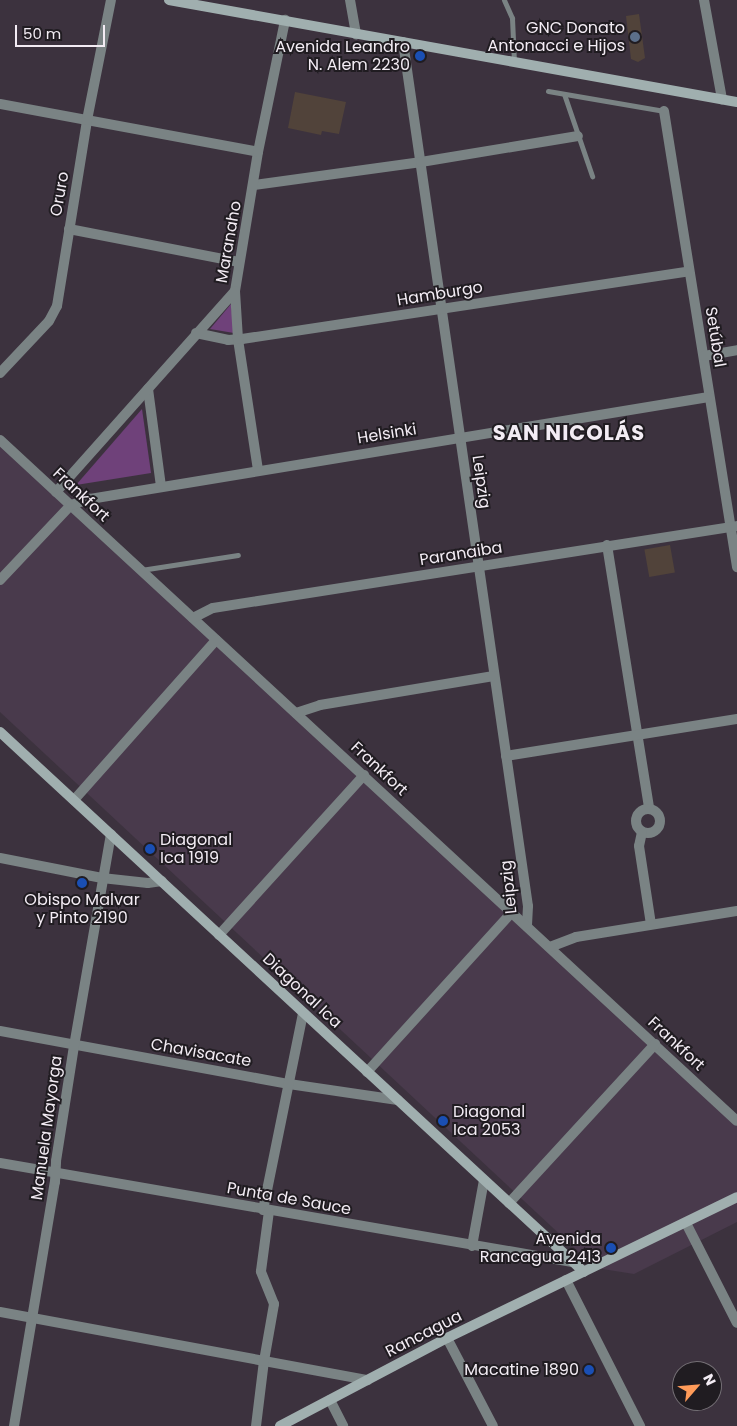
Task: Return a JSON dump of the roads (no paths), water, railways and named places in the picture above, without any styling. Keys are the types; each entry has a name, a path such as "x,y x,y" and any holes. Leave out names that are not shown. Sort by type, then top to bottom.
{"main road":[{"path":"169,0 737,102"},
{"name":"Diagonal Ica","path":"0,732 584,1272"},
{"name":"Rancagua","path":"280,1426 447,1338 737,1197"}],"street":[{"name":"Oruro","path":"0,373 53,314 87,120 111,0"},
{"path":"350,0 356,34"},
{"path":"704,0 722,99"},
{"name":"Maranaho","path":"258,470 238,339 235,290 258,152 285,20"},
{"name":"Leipzig","path":"403,42 528,906 527,926"},
{"path":"0,104 258,152"},
{"name":"Setúbal","path":"664,111 704,356 709,398 734,527 737,568"},
{"path":"254,185 421,162 578,136"},
{"path":"69,229 239,262"},
{"name":"Hamburgo","path":"196,333 228,340 238,339 689,271"},
{"path":"56,492 235,290"},
{"path":"704,356 737,350"},
{"path":"148,389 161,486"},
{"name":"Helsinki","path":"71,505 90,499 161,486 709,398"},
{"name":"Frankfort","path":"0,440 737,1121"},
{"path":"0,580 71,505"},
{"name":"Paranaiba","path":"193,618 213,608 479,567 607,545 734,527"},
{"path":"607,545 649,808 659,814 661,822 654,832 642,832 636,826 636,818 641,811 649,808"},
{"path":"74,800 216,640"},
{"path":"296,713 320,706 494,676"},
{"path":"506,756 737,719"},
{"path":"219,935 364,776"},
{"path":"642,832 639,846 651,924"},
{"name":"Manuela Mayorga","path":"14,1426 33,1317 74,1046 111,834"},
{"path":"0,858 102,878 148,883 162,881"},
{"path":"550,947 576,937 737,911"},
{"path":"367,1072 512,912"},
{"path":"256,1426 264,1361 274,1304 261,1271 266,1210 304,1013"},
{"name":"Chavisacate","path":"0,1031 289,1084 398,1100"},
{"path":"509,1204 655,1044"},
{"name":"Punta de Sauce","path":"0,1163 572,1262"},
{"path":"472,1246 484,1180"},
{"path":"686,1223 737,1323"},
{"path":"566,1280 640,1426"},
{"path":"0,1312 368,1380"},
{"path":"447,1338 493,1426"},
{"path":"330,1400 343,1426"}],"lane":[{"path":"504,0 512,18 514,62"},
{"path":"548,91 664,111"},
{"path":"564,94 592,176"},
{"path":"141,570 238,555"}],"place":[{"name":"GNC Donato Antonacci e Hijos","path":"635,37"},
{"name":"Avenida Leandro N. Alem 2230","path":"420,56"},
{"name":"Diagonal Ica 1919","path":"150,849"},
{"name":"Obispo Malvar y Pinto 2190","path":"82,883"},
{"name":"Diagonal Ica 2053","path":"443,1121"},
{"name":"Avenida Rancagua 2413","path":"611,1248"},
{"name":"Macatine 1890","path":"589,1370"}],"district":[{"name":"SAN NICOLÁS","path":"569,433"}]}
